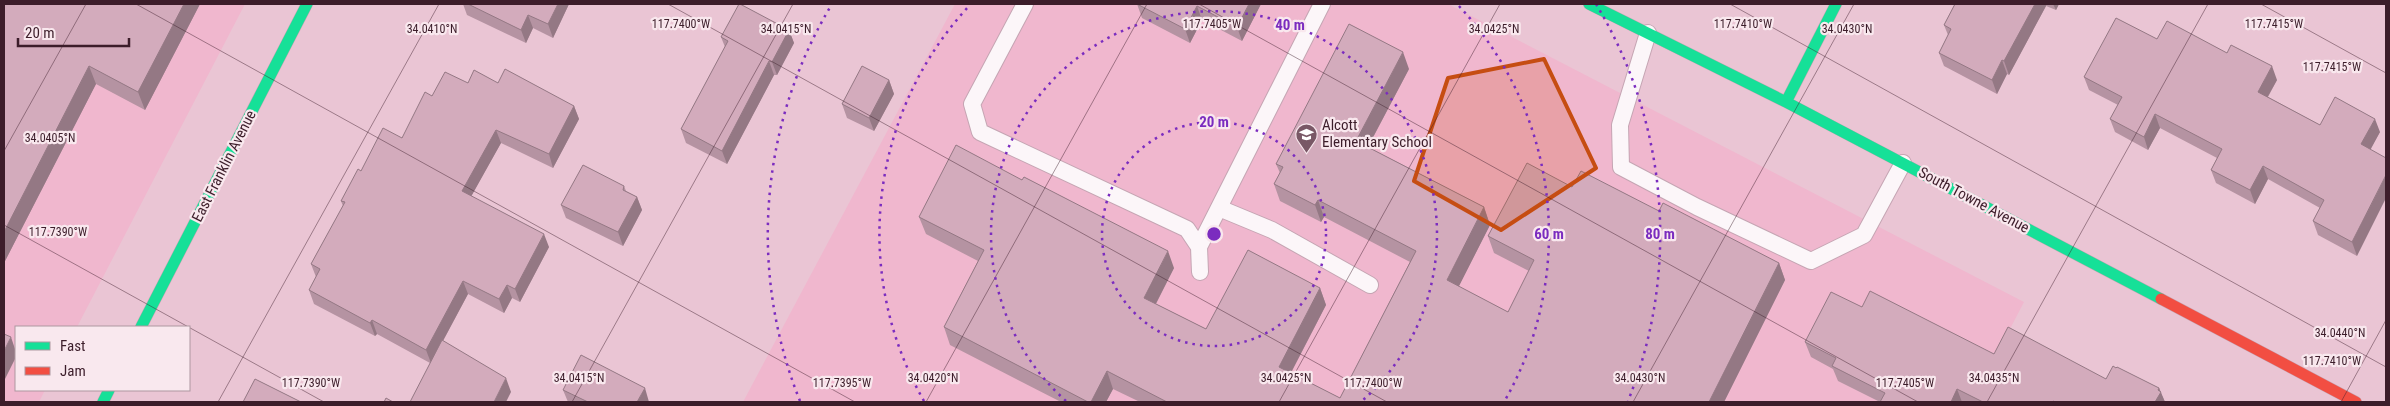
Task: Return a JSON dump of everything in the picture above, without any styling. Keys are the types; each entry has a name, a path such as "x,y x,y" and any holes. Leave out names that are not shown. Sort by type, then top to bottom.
{"street":[{"name":"East Franklin Avenue","path":"142,326 307,4"},
{"name":"South Towne Avenue","path":"1589,4 1786,102 2356,402"},
{"path":"1786,102 1836,4"},
{"path":"102,402 108,391"}],"lane":[{"path":"1026,4 972,104 980,132 1187,228 1200,247"},
{"path":"1200,272 1200,247 1322,4"},
{"path":"1648,33 1620,125 1621,167 1697,207 1811,261 1864,235 1903,163"},
{"path":"1219,208 1272,230 1370,285"}],"highlighted area":[{"path":"1544,59 1596,168 1501,230 1414,181 1448,78"}],"shaded area":[{"path":"4,4 245,4 78,326 15,326 15,391 44,391 39,402 4,402"},
{"name":"Alcott Elementary School","path":"955,4 1448,4 2024,302 1972,402 743,402"}],"building":[{"path":"4,4 184,4 138,92 89,66 4,232"},
{"path":"468,4 558,4 548,24 528,15 521,30"},
{"path":"739,4 789,30 772,62 769,61 722,151 681,129 728,41 721,37"},
{"path":"1137,4 1249,4 1237,27 1197,6 1185,29"},
{"path":"1955,4 2035,4 1992,80 1939,53 1951,29 1944,25"},
{"path":"2116,18 2157,39 2167,21 2227,53 2231,45 2272,66 2258,92 2320,125 2335,97 2375,119 2361,144 2386,158 2386,175 2352,242 2313,221 2324,200 2263,166 2250,190 2211,170 2222,149 2155,114 2144,137 2110,119 2122,97 2084,77"},
{"path":"1349,24 1403,52 1356,141 1484,207 1447,280 1508,312 1534,260 1488,236 1527,163 1572,187 1581,171 1659,211 1663,203 1779,263 1709,402 1167,402 1107,371 1091,402 1088,402 944,327 984,250 919,217 956,145 1022,180 1024,177 1168,251 1144,298 1206,329 1248,250 1320,288 1279,367 1340,398 1416,251 1318,200 1315,205 1274,184 1283,167 1276,164"},
{"path":"862,66 889,80 869,118 842,104"},
{"path":"505,69 574,106 549,154 496,130 462,191 544,234 515,289 507,285 499,299 463,281 426,350 372,320 370,323 309,290 320,269 311,264 345,202 341,201 358,169 361,171 383,128 402,138 425,92 432,96 445,72 468,83 474,70 498,83"},
{"path":"583,165 624,186 623,190 637,197 618,232 561,205"},
{"path":"1870,291 1994,354 2008,327 2106,379 2113,366 2159,388 2158,390 2161,392 2155,402 1983,402 1957,389 1951,402 1880,402 1885,393 1832,366 1836,358 1805,342 1831,292 1862,307"},
{"path":"4,334 11,337 4,351"},
{"path":"442,340 506,378 494,402 410,402"},
{"path":"581,355 645,388 637,402 588,402 563,390"},
{"path":"255,379 301,402 243,402"},
{"path":"386,398 393,402 384,402"}],"traffic: fast":[{"path":"142,326 307,4"},
{"path":"1589,4 1786,102 2161,299"},
{"path":"1786,102 1836,4"},
{"path":"103,402 108,391"}],"traffic: jam":[{"path":"2161,299 2356,402"}],"place":[{"name":"Alcott Elementary School","path":"1306,153"}]}
